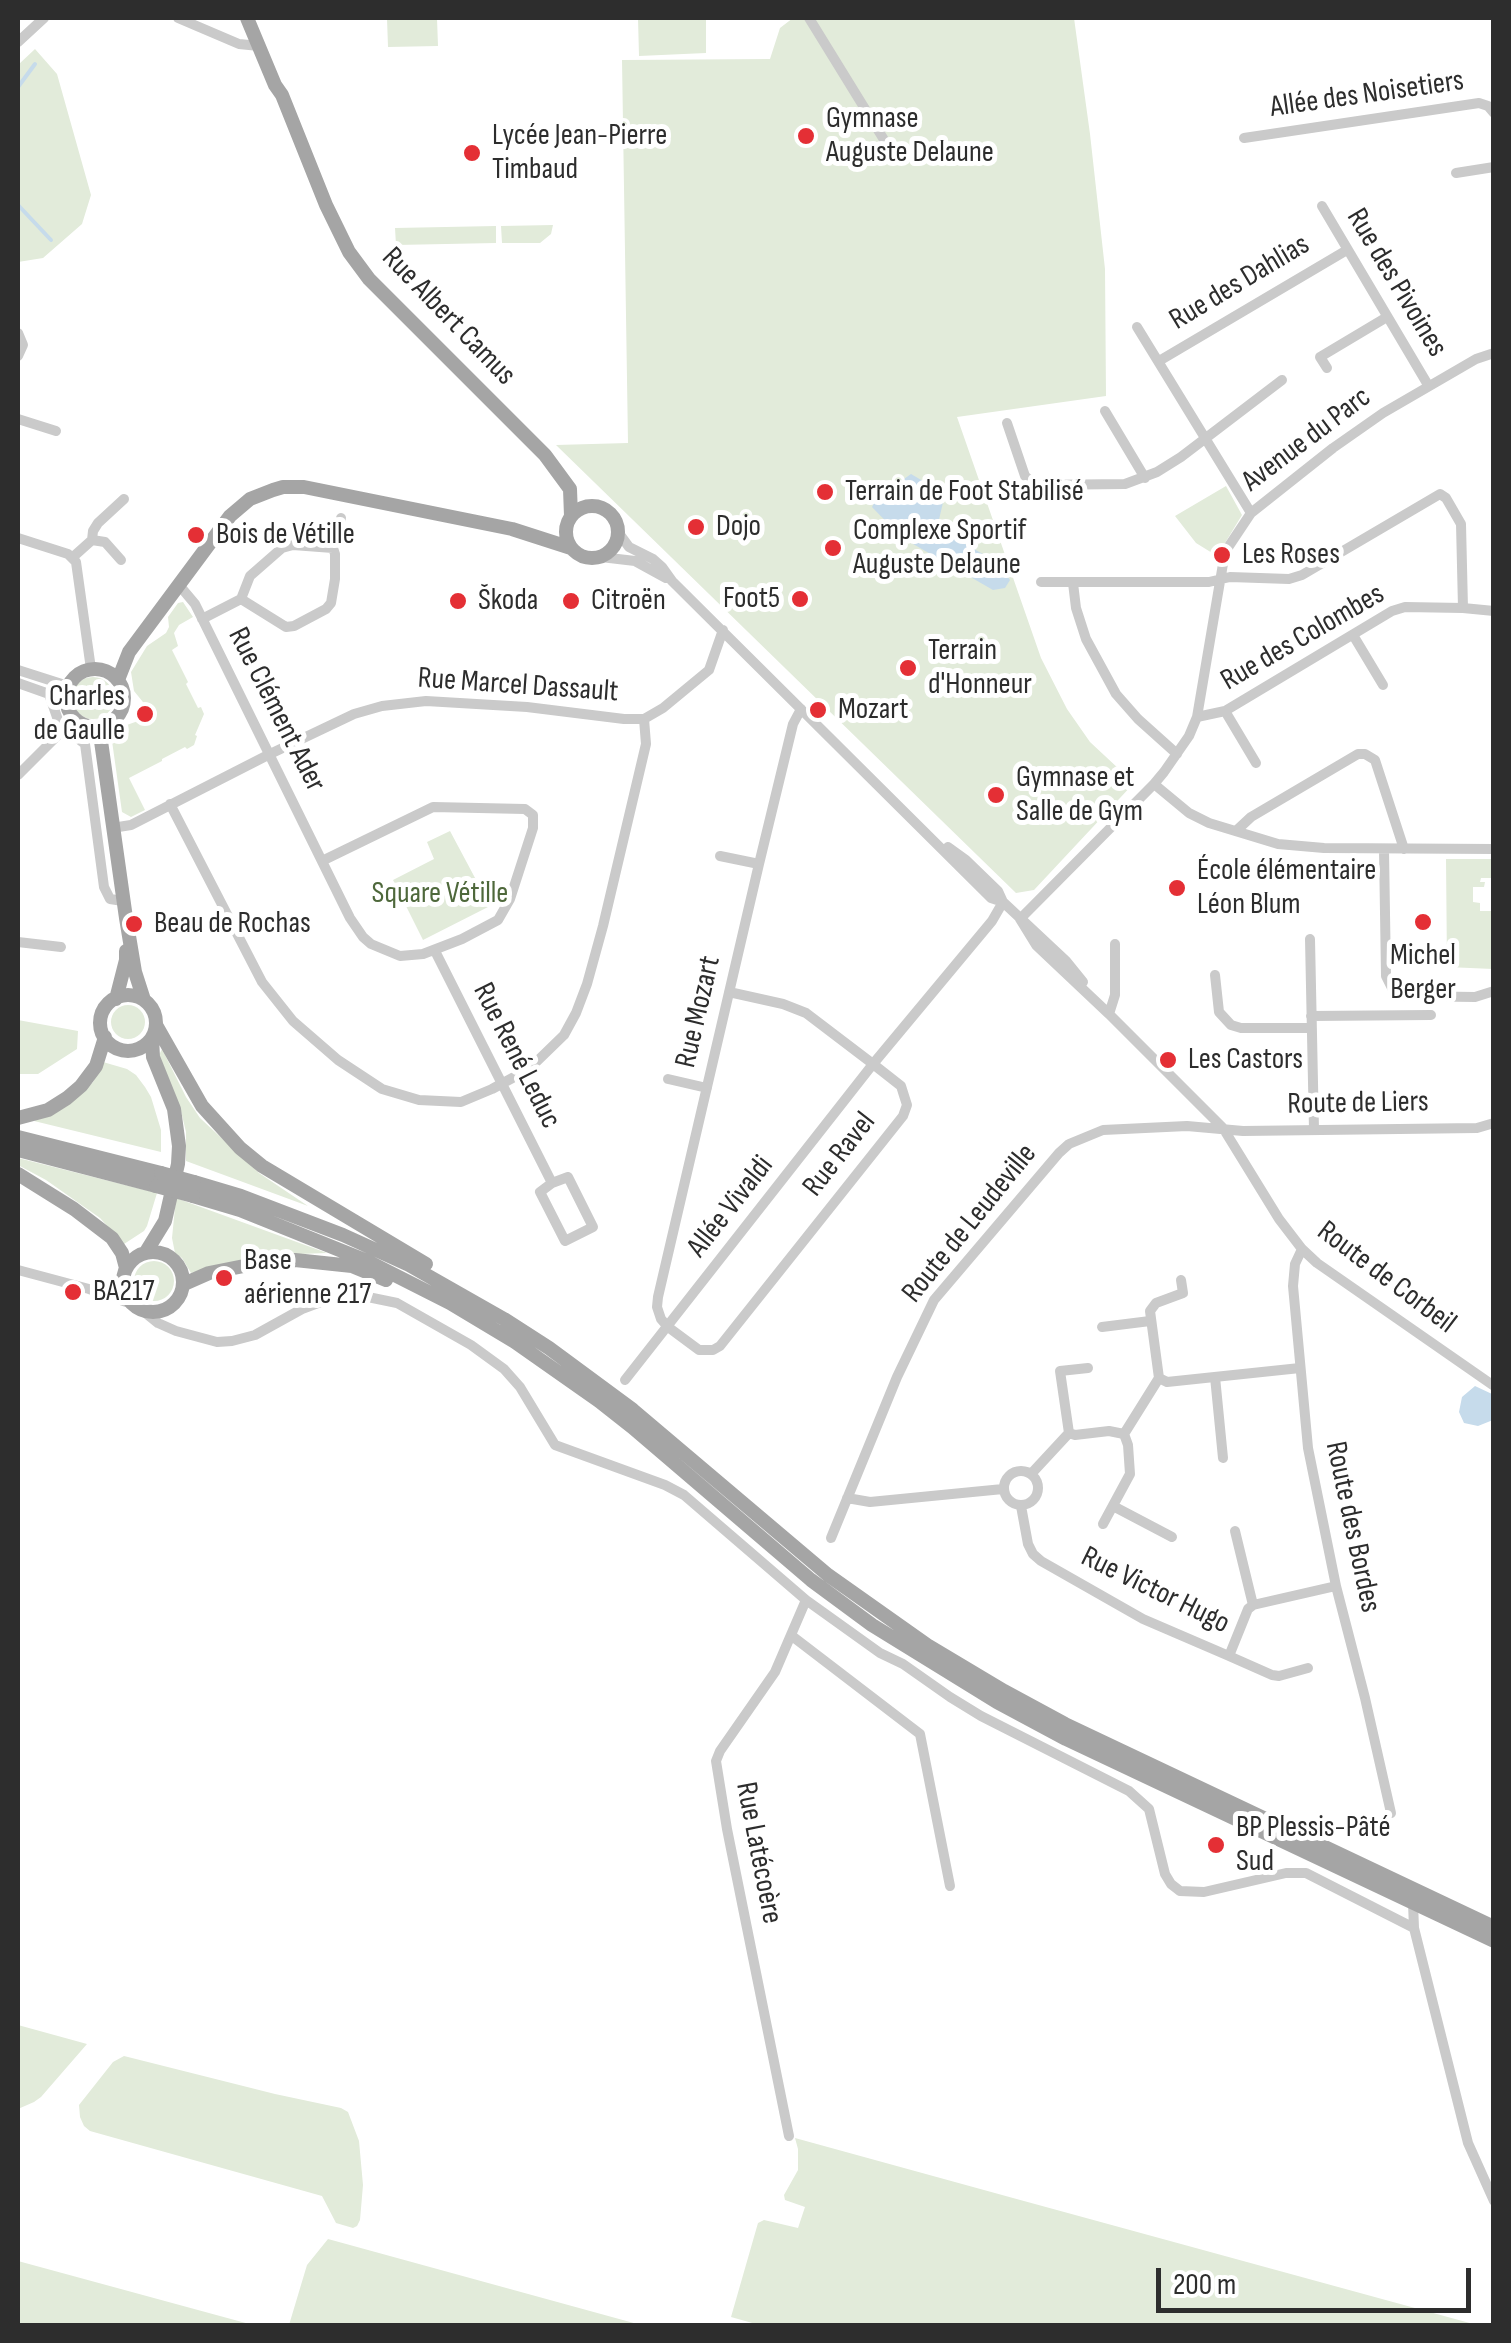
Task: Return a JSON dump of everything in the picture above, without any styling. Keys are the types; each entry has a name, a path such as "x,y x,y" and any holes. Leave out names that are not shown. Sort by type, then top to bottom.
{"main road":[{"name":"Rue Albert Camus","path":"247,18 326,205 357,263 545,455 570,489 569,520"},
{"name":"Rue Albert Camus","path":"256,18 282,95"},
{"name":"Rue Albert Camus","path":"545,455 568,474 592,506"},
{"path":"105,673 124,694 122,709 113,722 99,727 69,724 68,686 76,676 105,673 130,652 230,516 250,499 283,487 304,487 512,530 571,548 585,558 602,557 614,547 618,532 608,512 592,506 540,532 512,530"},
{"path":"569,520 566,536 571,548"},
{"path":"99,727 135,972 144,1000 153,1011 153,1057 174,1109 178,1146 178,1164 165,1221 125,1276"},
{"path":"18,1118 48,1110 67,1098 96,1066 104,1038 103,1012 116,998 126,960 126,918"},
{"path":"116,998 135,996 144,1000"},
{"path":"104,1038 115,1048 138,1050 154,1032"},
{"path":"154,1032 202,1106 240,1148 262,1166 493,1304 504,1319"},
{"path":"129,1051 162,1082"},
{"path":"18,1136 158,1180"},
{"path":"18,1150 241,1196 408,1265 564,1358 633,1410 814,1564 928,1645 1064,1724 1494,1926"},
{"path":"18,1174 74,1208 112,1238 122,1254 126,1294 137,1307 153,1312 174,1304 184,1284 172,1258 165,1221"},
{"path":"194,1189 330,1244 450,1303 515,1342 665,1454 811,1580 928,1661 1066,1739 1494,1941"},
{"path":"146,1252 172,1258"},
{"path":"184,1284 209,1273 295,1260 352,1266 438,1306 450,1303"}],"street":[{"path":"18,42 44,18"},
{"path":"178,18 239,44 259,46"},
{"path":"809,18 886,143"},
{"name":"Allée des Noisetiers","path":"1244,138 1480,103 1494,113"},
{"path":"1456,173 1494,167"},
{"name":"Rue des Pivoines","path":"1322,206 1428,385"},
{"name":"Rue des Dahlias","path":"1159,360 1347,250"},
{"path":"1327,368 1320,357 1387,318"},
{"path":"1138,327 1251,512"},
{"path":"18,333 23,345 18,356"},
{"name":"Avenue du Parc","path":"1020,919 1154,784 1198,717 1225,552 1251,512 1383,412 1494,352"},
{"path":"1006,423 1025,476 1036,485 1126,484 1181,457 1282,380"},
{"path":"1105,411 1145,478"},
{"path":"18,420 56,431"},
{"path":"1041,582 1289,578 1302,575 1440,494 1461,524 1463,608"},
{"path":"73,557 92,540 98,522 124,499"},
{"path":"241,599 286,627 326,609 335,580 333,548 340,518"},
{"name":"Route de Corbeil","path":"618,532 629,547 653,558 926,832 966,860 998,891 1036,945 1223,1128 1279,1219 1316,1263 1494,1386"},
{"path":"18,538 73,557 105,673"},
{"path":"92,540 105,542 122,560"},
{"path":"202,619 241,599 250,576 282,548 333,548"},
{"name":"Route de Corbeil","path":"602,557 635,561 672,581"},
{"path":"1074,583 1076,608 1086,638 1116,694 1177,754"},
{"name":"Rue Clément Ader","path":"179,585 202,619 357,929 371,944 400,956 435,951 502,916 533,815 525,810 433,807 324,860"},
{"name":"Rue des Colombes","path":"1198,717 1225,711 1392,611 1405,607 1494,611"},
{"name":"Rue Marcel Dassault","path":"112,828 131,826 270,754 354,714 382,706 411,701 644,719 709,670 722,630"},
{"path":"1353,634 1382,685"},
{"path":"18,670 68,686"},
{"path":"18,683 48,694 58,720 69,724 85,744 104,887 110,899 123,901"},
{"name":"Rue Mozart","path":"668,1327 659,1312 658,1297 793,724 801,709"},
{"path":"1225,711 1256,762"},
{"path":"170,804 262,982 293,1021 349,1069 382,1089 419,1100 460,1102 529,1069 569,1026 603,926 646,744 644,719"},
{"path":"18,775 69,724"},
{"path":"1236,831 1266,808 1358,754 1365,754 1375,760 1404,850"},
{"path":"1154,784 1189,813 1210,823 1291,846 1494,849"},
{"path":"1384,850 1386,976 1392,988 1402,996 1475,997 1494,991"},
{"path":"720,856 759,864"},
{"path":"729,992 806,1013 873,1064 992,921 1003,902"},
{"path":"1310,940 1314,1130"},
{"path":"18,942 61,947"},
{"path":"1109,1014 1115,995 1115,944"},
{"name":"Rue René Leduc","path":"435,951 552,1183"},
{"path":"1215,975 1219,1012 1231,1025 1241,1028 1431,1015"},
{"name":"Allée Vivaldi","path":"626,1380 873,1064"},
{"name":"Rue Ravel","path":"668,1327 699,1350 720,1346 890,1131 907,1105 905,1095 901,1086 873,1064"},
{"path":"668,1079 707,1088"},
{"name":"Route de Liers","path":"1223,1128 1477,1128 1494,1123"},
{"name":"Route de Leudeville","path":"831,1538 897,1376 934,1300 1059,1153 1080,1138 1103,1130 1223,1128"},
{"name":"Rue René Leduc","path":"568,1177 593,1227 565,1241 540,1192 552,1183 568,1177"},
{"name":"Route des Bordes","path":"1302,1249 1295,1264 1293,1286 1308,1448 1336,1586 1391,1812"},
{"path":"18,1270 89,1289 137,1307 176,1331 217,1342 255,1335 326,1300 375,1296 397,1302 504,1370 520,1387 555,1445 665,1485 684,1496 806,1600 880,1653 981,1716 1128,1791 1149,1809 1164,1874 1180,1890 1204,1892 1286,1873 1306,1873 1414,1928"},
{"path":"89,1289 107,1288 125,1276"},
{"path":"1104,1524 1130,1474 1124,1434 1159,1378 1150,1321 1152,1306 1184,1294 1181,1280"},
{"path":"1102,1327 1150,1321"},
{"path":"1031,1474 1068,1433 1060,1371 1088,1368"},
{"path":"1159,1378 1167,1382 1300,1368"},
{"path":"1215,1377 1223,1458"},
{"path":"1068,1433 1124,1434"},
{"path":"1013,1472 1031,1474 1038,1484 1033,1501 1021,1506 1008,1501 1003,1489 1006,1479 1013,1472"},
{"path":"848,1498 870,1502 1003,1489"},
{"name":"Rue Victor Hugo","path":"1021,1506 1028,1544 1041,1561 1142,1618 1230,1656 1253,1605 1336,1586"},
{"path":"1113,1506 1172,1537"},
{"path":"1235,1531 1253,1605"},
{"name":"Rue Latécoère","path":"788,2136 716,1761 775,1672 806,1600"},
{"path":"792,1636 920,1734 950,1886"},
{"path":"1230,1656 1272,1675 1308,1668"},
{"path":"1413,1903 1414,1928 1468,2143 1494,2200"}],"green space":[{"path":"387,18 437,18 438,46 388,47"},
{"path":"638,18 706,18 706,53 639,56"},
{"name":"Complexe Sportif Auguste Delaune","path":"793,18 1074,18 1105,269 1106,396 957,417 1041,658 1067,709 1090,742 1134,783 1034,890 1016,893 556,445 628,443 622,60 770,59 780,28"},
{"path":"35,49 57,74 91,195 82,224 43,258 18,262 18,65"},
{"path":"553,225 551,234 540,243 502,243 501,226"},
{"path":"496,226 496,243 396,245 395,228"},
{"path":"1226,486 1242,515 1217,556 1196,543 1175,516"},
{"path":"183,602 193,617 179,625 174,633 178,646 172,650 204,714 194,745 129,778 145,810 131,817 122,812 112,741 124,726 149,721 151,712 134,691 131,672 147,646 166,633 168,617"},
{"path":"93,677 108,683 114,698 108,713 93,719 78,713 72,698 78,683"},
{"name":"Square Vétille","path":"450,831 490,906 423,940 393,880 434,859 427,842"},
{"path":"1446,859 1493,859 1493,878 1481,878 1484,887 1473,887 1473,902 1480,903 1480,911 1493,911 1493,969 1447,967"},
{"path":"128,1005 140,1010 145,1022 140,1034 128,1039 116,1034 111,1022 116,1010"},
{"path":"18,1020 78,1031 77,1049 38,1074 18,1074"},
{"path":"162,1049 200,1118 259,1173 308,1206 186,1161 186,1132 180,1107 158,1057"},
{"path":"103,1062 127,1069 145,1087 161,1130 161,1152 34,1121 79,1095 93,1082"},
{"path":"18,1158 157,1193 147,1226 124,1244 100,1218 18,1165"},
{"path":"176,1198 327,1253 272,1255 191,1273 175,1253 172,1238"},
{"path":"154,1261 168,1267 174,1281 168,1295 154,1301 140,1295 134,1281 140,1267"},
{"path":"18,2025 87,2044 41,2097 18,2109"},
{"path":"124,2056 348,2112 359,2141 363,2185 357,2226 336,2223 322,2196 90,2131 80,2117 79,2105 113,2062"},
{"path":"795,2138 1477,2325 763,2326 731,2317 758,2223 764,2220 798,2228 805,2207 785,2200 784,2195 798,2170"},
{"path":"328,2239 641,2325 289,2325 307,2265"},
{"path":"18,2261 253,2325 18,2325"}],"water":[{"path":"911,474 945,494 937,528 997,562 1010,580 1005,588 993,590 901,537 872,507 876,499"},
{"path":"1475,1386 1492,1394 1493,1399 1493,1420 1478,1426 1464,1423 1459,1412 1462,1397"}],"waterway":[{"path":"18,87 35,64"},
{"path":"18,205 51,240"}],"place":[{"name":"Gymnase Auguste Delaune","path":"806,136"},
{"name":"Lycée Jean-Pierre Timbaud","path":"472,153"},
{"name":"Terrain de Foot Stabilisé","path":"825,492"},
{"name":"Dojo","path":"696,527"},
{"name":"Bois de Vétille","path":"196,535"},
{"name":"Complexe Sportif Auguste Delaune","path":"833,548"},
{"name":"Les Roses","path":"1222,555"},
{"name":"Foot5","path":"800,599"},
{"name":"Škoda","path":"458,601"},
{"name":"Citroën","path":"571,601"},
{"name":"Terrain d'Honneur","path":"908,668"},
{"name":"Mozart","path":"818,710"},
{"name":"Charles de Gaulle","path":"145,714"},
{"name":"Gymnase et Salle de Gym","path":"996,795"},
{"name":"École élémentaire Léon Blum","path":"1177,888"},
{"name":"Michel Berger","path":"1423,922"},
{"name":"Beau de Rochas","path":"134,924"},
{"name":"Les Castors","path":"1168,1060"},
{"name":"Base aérienne 217","path":"224,1278"},
{"name":"BA217","path":"73,1292"},
{"name":"BP Plessis-Pâté Sud","path":"1216,1845"}]}
